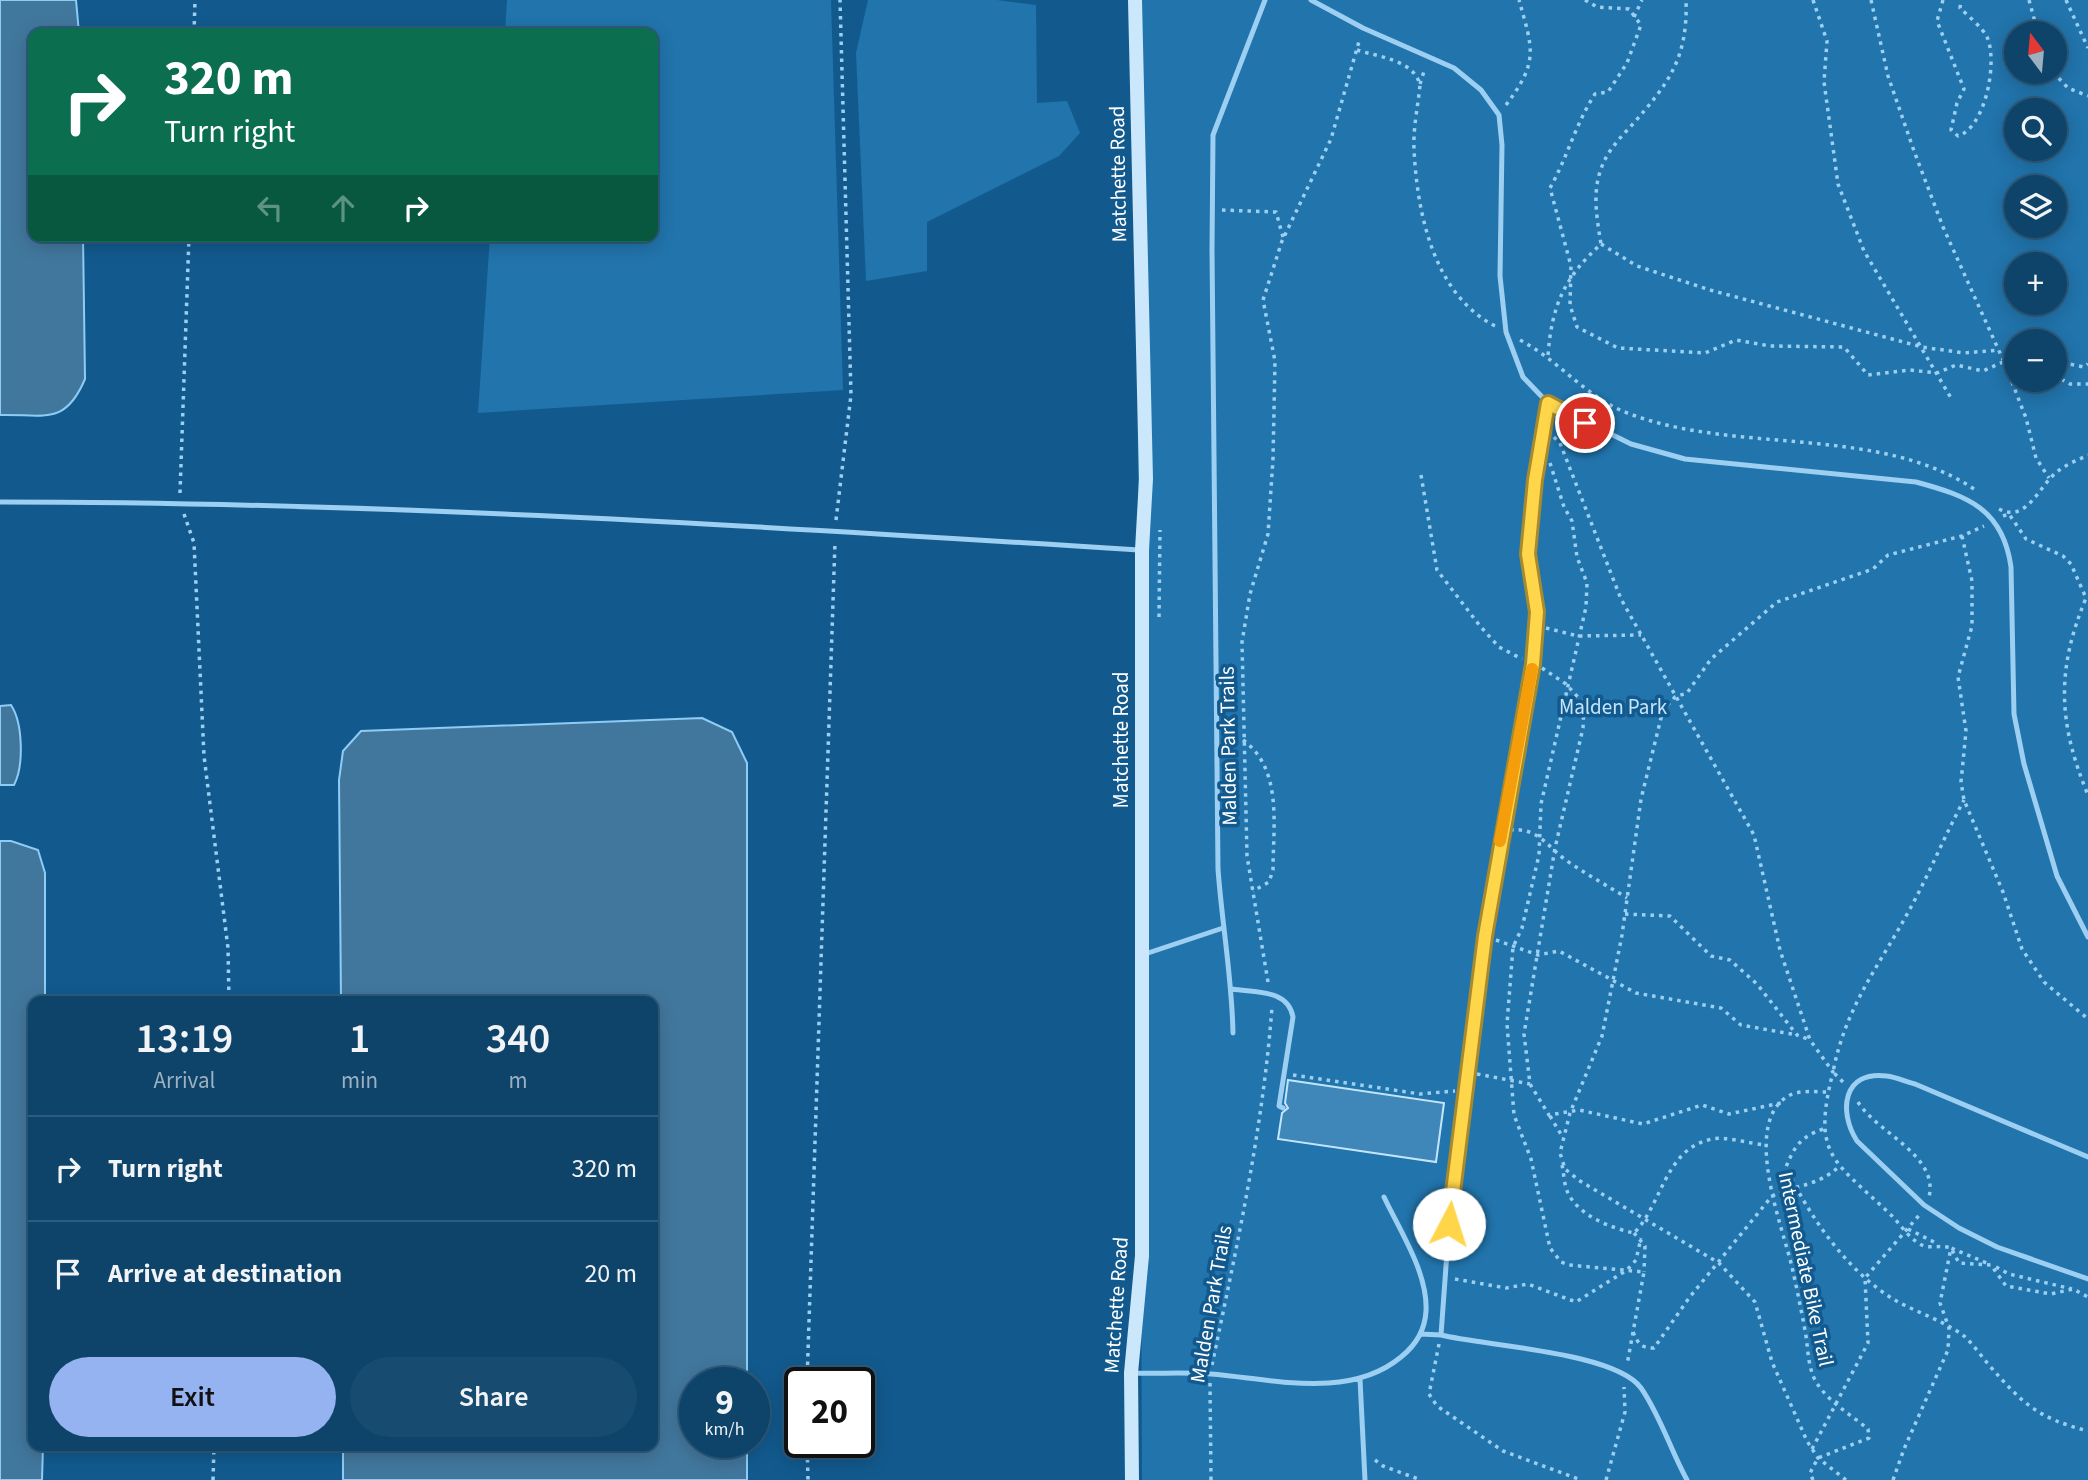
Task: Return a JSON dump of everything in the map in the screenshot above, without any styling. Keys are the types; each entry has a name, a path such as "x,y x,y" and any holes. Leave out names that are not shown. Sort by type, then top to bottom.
{"main road":[{"name":"Matchette Road","path":"1132,1480 1131,1373 1142,1256 1142,550 1146,479 1135,0"}],"lane":[{"path":"1233,1033 1232,989 1218,869 1213,135 1265,0"},
{"path":"1311,0 1363,28 1454,68 1481,90 1499,116 1502,145 1500,276 1506,332 1523,377 1548,403 1596,428 1656,453 1685,459 1916,482 1952,492 1987,512 1994,520 2008,545 2011,567 2014,714 2024,764 2057,876 2088,937"},
{"path":"1441,1335 1466,1072 1501,831 1533,664 1537,612 1528,554 1535,480 1546,429 1548,403"},
{"path":"0,502 180,502 835,531 1142,550"},
{"path":"1142,955 1223,928"},
{"path":"1232,989 1287,1000 1293,1017 1279,1106 1283,1108"},
{"path":"2088,1157 1915,1084 1886,1076 1867,1078 1850,1090 1844,1106 1850,1131 1857,1141 1927,1207 1997,1247 2088,1279"},
{"path":"1131,1373 1210,1374 1259,1380 1323,1382 1360,1379 1385,1370 1410,1349 1421,1334 1426,1311 1422,1280 1384,1197"},
{"path":"1421,1334 1572,1357 1625,1373 1640,1388 1687,1480"},
{"path":"1360,1379 1365,1480"}],"path":[{"path":"194,28 195,0"},
{"path":"807,1367 835,531 851,395 840,0"},
{"path":"1499,116 1518,89 1531,62 1528,35 1519,0"},
{"path":"1585,0 1597,7 1629,9 1641,25 1627,63 1608,92 1595,94 1586,108 1567,157 1550,188 1571,266 1568,283 1570,304 1577,327 1618,348 1705,353 1736,340 1770,346 1844,347 1868,375 1910,370 1937,373 1956,365 1983,371 2004,364"},
{"path":"1634,17 1642,0"},
{"path":"1601,244 1596,191 1601,168 1611,148 1663,89 1675,70 1683,50 1686,0"},
{"path":"1813,0 1827,41 1824,82 1838,184 1864,251 1951,398"},
{"path":"1871,0 1888,76 1913,151 1942,228 2004,362"},
{"path":"1943,0 1937,21 1964,89 1956,103 1951,130 1958,135 1972,128 1983,111 1990,64 1987,37 1960,8 1961,0"},
{"path":"2029,0 2035,21"},
{"path":"2066,0 2088,48"},
{"name":"Malden Park Trails","path":"1211,1480 1210,1374 1242,1221 1268,1060 1270,995 1253,891 1245,816 1242,642 1250,594 1268,534 1273,459 1275,361 1263,300 1283,239 1331,139 1363,28"},
{"path":"1357,50 1406,65 1418,76 1420,85 1413,146 1420,205 1435,257 1461,300 1487,322 1548,356 1600,401 1631,415 1680,428 1907,459 1959,479 1982,495"},
{"path":"2064,84 2088,96"},
{"path":"1212,209 1276,212 1283,239"},
{"path":"189,242 180,502 194,543 204,756 228,948 229,996"},
{"path":"1548,356 1556,302 1579,264 1601,244"},
{"path":"1601,244 1637,266 1710,290 1922,347 1964,354 1999,350"},
{"path":"2067,364 2084,367 2088,364"},
{"path":"2067,382 2088,384"},
{"path":"2016,392 2036,458 2049,478"},
{"path":"1546,429 1560,443 1620,599 1754,835 1780,950 1810,1040 1833,1072"},
{"path":"1543,441 1564,507 1572,521 1577,557 1587,583 1541,804 1539,855 1522,928 1513,947 1507,1024 1510,1083 1514,1115 1531,1159 1550,1248 1561,1262 1569,1265 1644,1272"},
{"path":"1606,1480 1625,1412 1625,1373 1646,1254 1641,1238 1634,1233 1620,1230 1583,1212 1568,1193 1561,1161 1563,1138 1570,1113 1602,1035 1625,914 1640,799 1663,710 1675,696 1687,693 1711,659 1777,601 1873,569 1888,555 1962,536 2029,506 2049,478 2060,469 2088,455"},
{"path":"1421,475 1437,570 1499,647 1566,684 1584,704 1583,728 1555,848 1524,1034 1530,1084 1563,1138"},
{"path":"1991,502 2009,514 2026,539 2063,556 2071,564 2087,598 2070,634 2064,682 2065,717 2070,742 2088,795"},
{"path":"1962,536 1972,581 1972,626 1958,677 1966,731 1961,782 1964,800 2003,892 2022,949 2044,982 2088,1019"},
{"path":"1536,626 1578,636 1641,635"},
{"path":"1243,740 1255,748 1273,782 1273,870 1269,882 1253,891"},
{"path":"1549,1115 1579,1111 1643,1124 1702,1105 1729,1114 1781,1103 1801,1091 1828,1092 1840,1036 1871,972 1911,908 1964,800"},
{"path":"1501,831 1525,829 1540,836 1566,861 1627,898"},
{"path":"1625,914 1670,916 1711,956 1730,960 1757,985 1797,1035"},
{"path":"1485,936 1538,955 1559,951 1636,993 1721,1007 1741,1025 1797,1035 1810,1040"},
{"path":"1466,1072 1510,1083 1530,1084"},
{"path":"1284,1073 1420,1094 1464,1090"},
{"path":"1812,1449 1868,1343 1865,1278 1927,1207 1931,1187 1922,1162 1863,1110 1850,1090"},
{"name":"Intermediate Bike Trail","path":"1781,1103 1774,1111 1766,1145 1772,1195 1791,1265 1807,1356 1814,1379 1835,1403 1868,1429 1869,1438 1818,1458"},
{"path":"1823,1129 1806,1135 1795,1145 1786,1167 1818,1223 1865,1278 1892,1298 1964,1337 2021,1402 2055,1423 2088,1431"},
{"path":"1634,1233 1646,1220 1669,1171 1688,1150 1712,1139 1766,1145"},
{"path":"1561,1161 1580,1181 1719,1263 1755,1302 1773,1362 1796,1419 1818,1458 1846,1480"},
{"path":"1633,1331 1638,1344 1644,1348 1654,1348 1689,1297 1772,1195 1823,1181 1840,1166"},
{"path":"1640,1226 1654,1225"},
{"path":"1909,1230 1942,1246"},
{"path":"1445,1278 1472,1279 1506,1287 1528,1284 1576,1302 1627,1270 1636,1260 1641,1238"},
{"path":"1894,1480 1904,1449 1948,1350 1949,1328 1940,1303 1951,1248 2009,1274 2088,1293"},
{"path":"1441,1335 1429,1394 1437,1406 1503,1451 1581,1480"},
{"path":"213,1480 214,1451"},
{"path":"1364,1451 1383,1466 1421,1480"},
{"path":"807,1458 808,1480"},
{"path":"1804,1480 1812,1479 1811,1467 1818,1458"}],"green space":[{"path":"507,0 831,0 843,390 478,413 490,242 658,242 658,28 505,28"},
{"path":"868,0 997,0 1036,5 1037,103 1067,101 1080,133 1059,156 927,222 927,271 866,281 856,53"},
{"name":"Malden Park","path":"1136,0 2088,0 2088,1480 1142,1480"}],"shaded area":[{"path":"0,0 76,0 79,28 28,28 28,242 83,242 85,379 70,404 61,411 41,416 0,415"},
{"path":"11,705 18,722 21,756 14,785 0,785 0,706"},
{"path":"702,718 732,732 747,763 747,1367 679,1367 679,1458 747,1458 747,1480 343,1480 343,1451 658,1451 658,996 341,996 339,780 343,751 361,731"},
{"path":"0,841 11,841 38,850 45,873 45,996 28,996 28,1451 43,1451 42,1480 0,1480"}],"building":[{"path":"1288,1080 1444,1103 1436,1162 1278,1139 1282,1113 1288,1108 1285,1103"}],"slow traffic":[{"path":"1500,841 1532,669"}],"route":[{"path":"1449,1224 1485,936 1501,831 1533,664 1537,612 1528,554 1530,518 1548,403 1585,423"}]}
